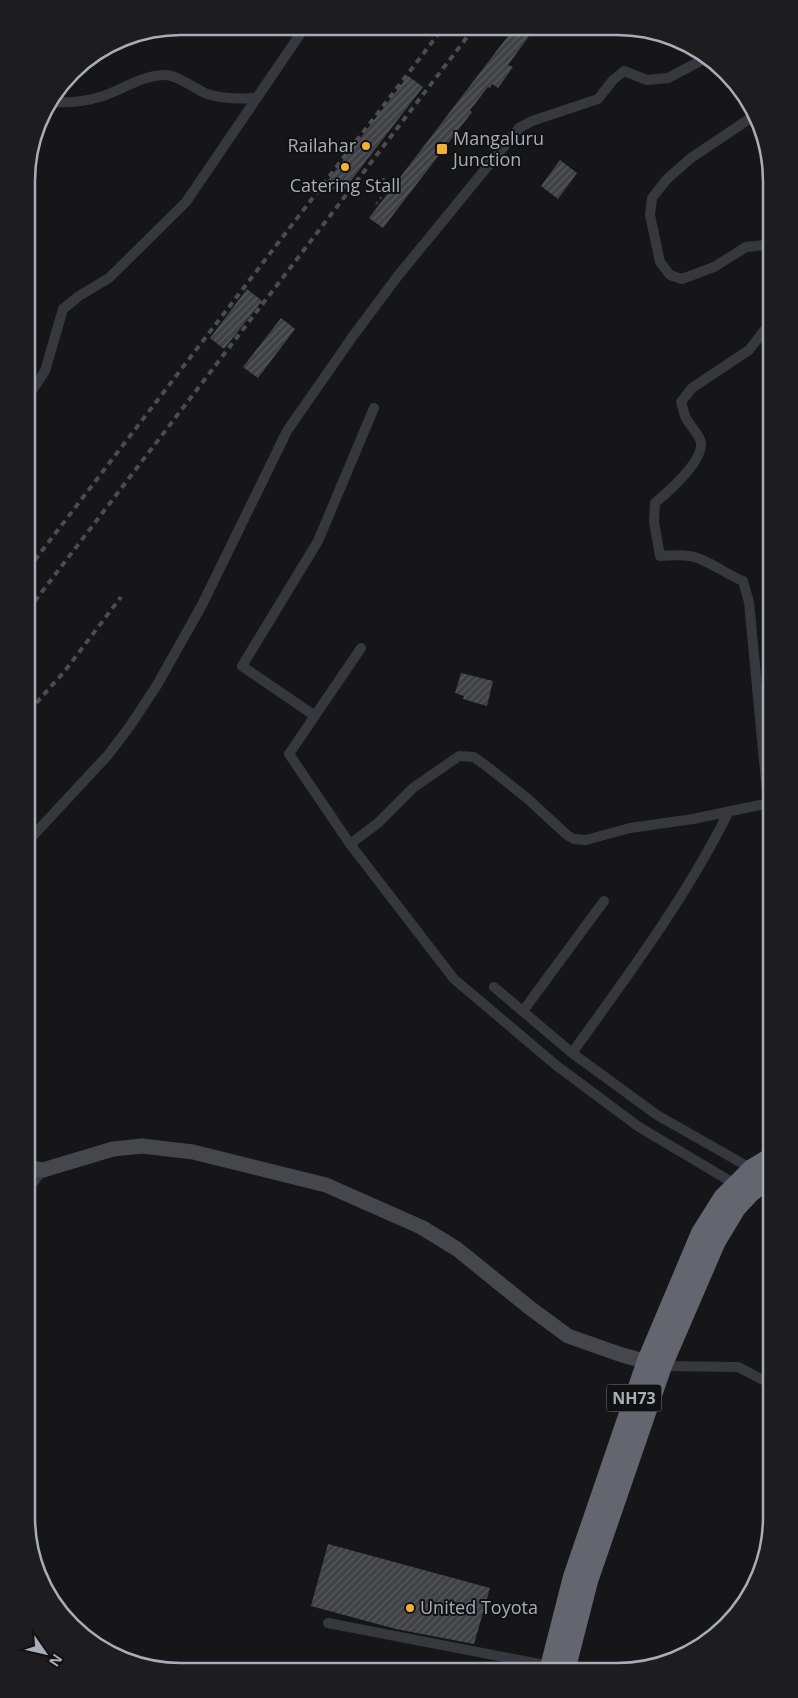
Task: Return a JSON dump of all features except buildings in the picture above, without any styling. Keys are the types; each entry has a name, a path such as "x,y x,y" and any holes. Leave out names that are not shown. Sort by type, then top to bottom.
{"highway":[{"name":"NH73","path":"556,1663 588,1581 655,1364 701,1233 723,1198 735,1184 761,1173"},
{"name":"NH73","path":"655,1364 716,1241 736,1208 750,1192 761,1173"}],"street":[{"path":"35,387 46,372 63,309 79,296 109,278 186,202 300,35"},
{"path":"35,834 108,755 158,685 202,605 262,480 292,423 397,277 519,128 532,121 598,99 613,80 624,71 646,80 668,78 700,61"},
{"path":"59,102 76,103 104,95 156,75 168,75 208,94 238,99 257,98"},
{"path":"749,119 691,158 667,180 652,198 650,215 660,262 670,275 682,279 714,267 746,247 763,245"},
{"path":"763,332 749,350 692,388 682,402 686,419 701,442 700,450 693,464 667,493 655,503 654,522 660,556 675,555 699,558 743,581 749,602 763,750"},
{"path":"315,716 242,666 318,541 374,408"},
{"path":"361,648 289,754 350,844 454,978 557,1066 639,1128 735,1184"},
{"path":"350,844 378,823 413,788 458,756 474,757 481,762 574,839 586,840 630,828 694,819 763,804"},
{"path":"572,1054 649,945 710,850 728,811"},
{"path":"523,1011 604,901"},
{"path":"494,987 572,1054 657,1115 761,1173"},
{"path":"37,1169 113,1149 142,1146 193,1152 326,1185 421,1227 457,1249 568,1336 622,1355 655,1364 738,1367 763,1380"},
{"path":"328,1623 539,1663"}],"path":[{"path":"331,178 344,188"},
{"path":"376,204 391,185 382,178"},
{"path":"333,189 338,183"}],"railway":[{"path":"35,560 438,35"},
{"path":"35,601 469,35"},
{"path":"35,704 64,672 121,597"}],"place":[{"name":"Railahar","path":"366,146"},
{"name":"Mangaluru Junction","path":"442,149"},
{"name":"Catering Stall","path":"345,167"},
{"name":"United Toyota","path":"410,1608"}]}
